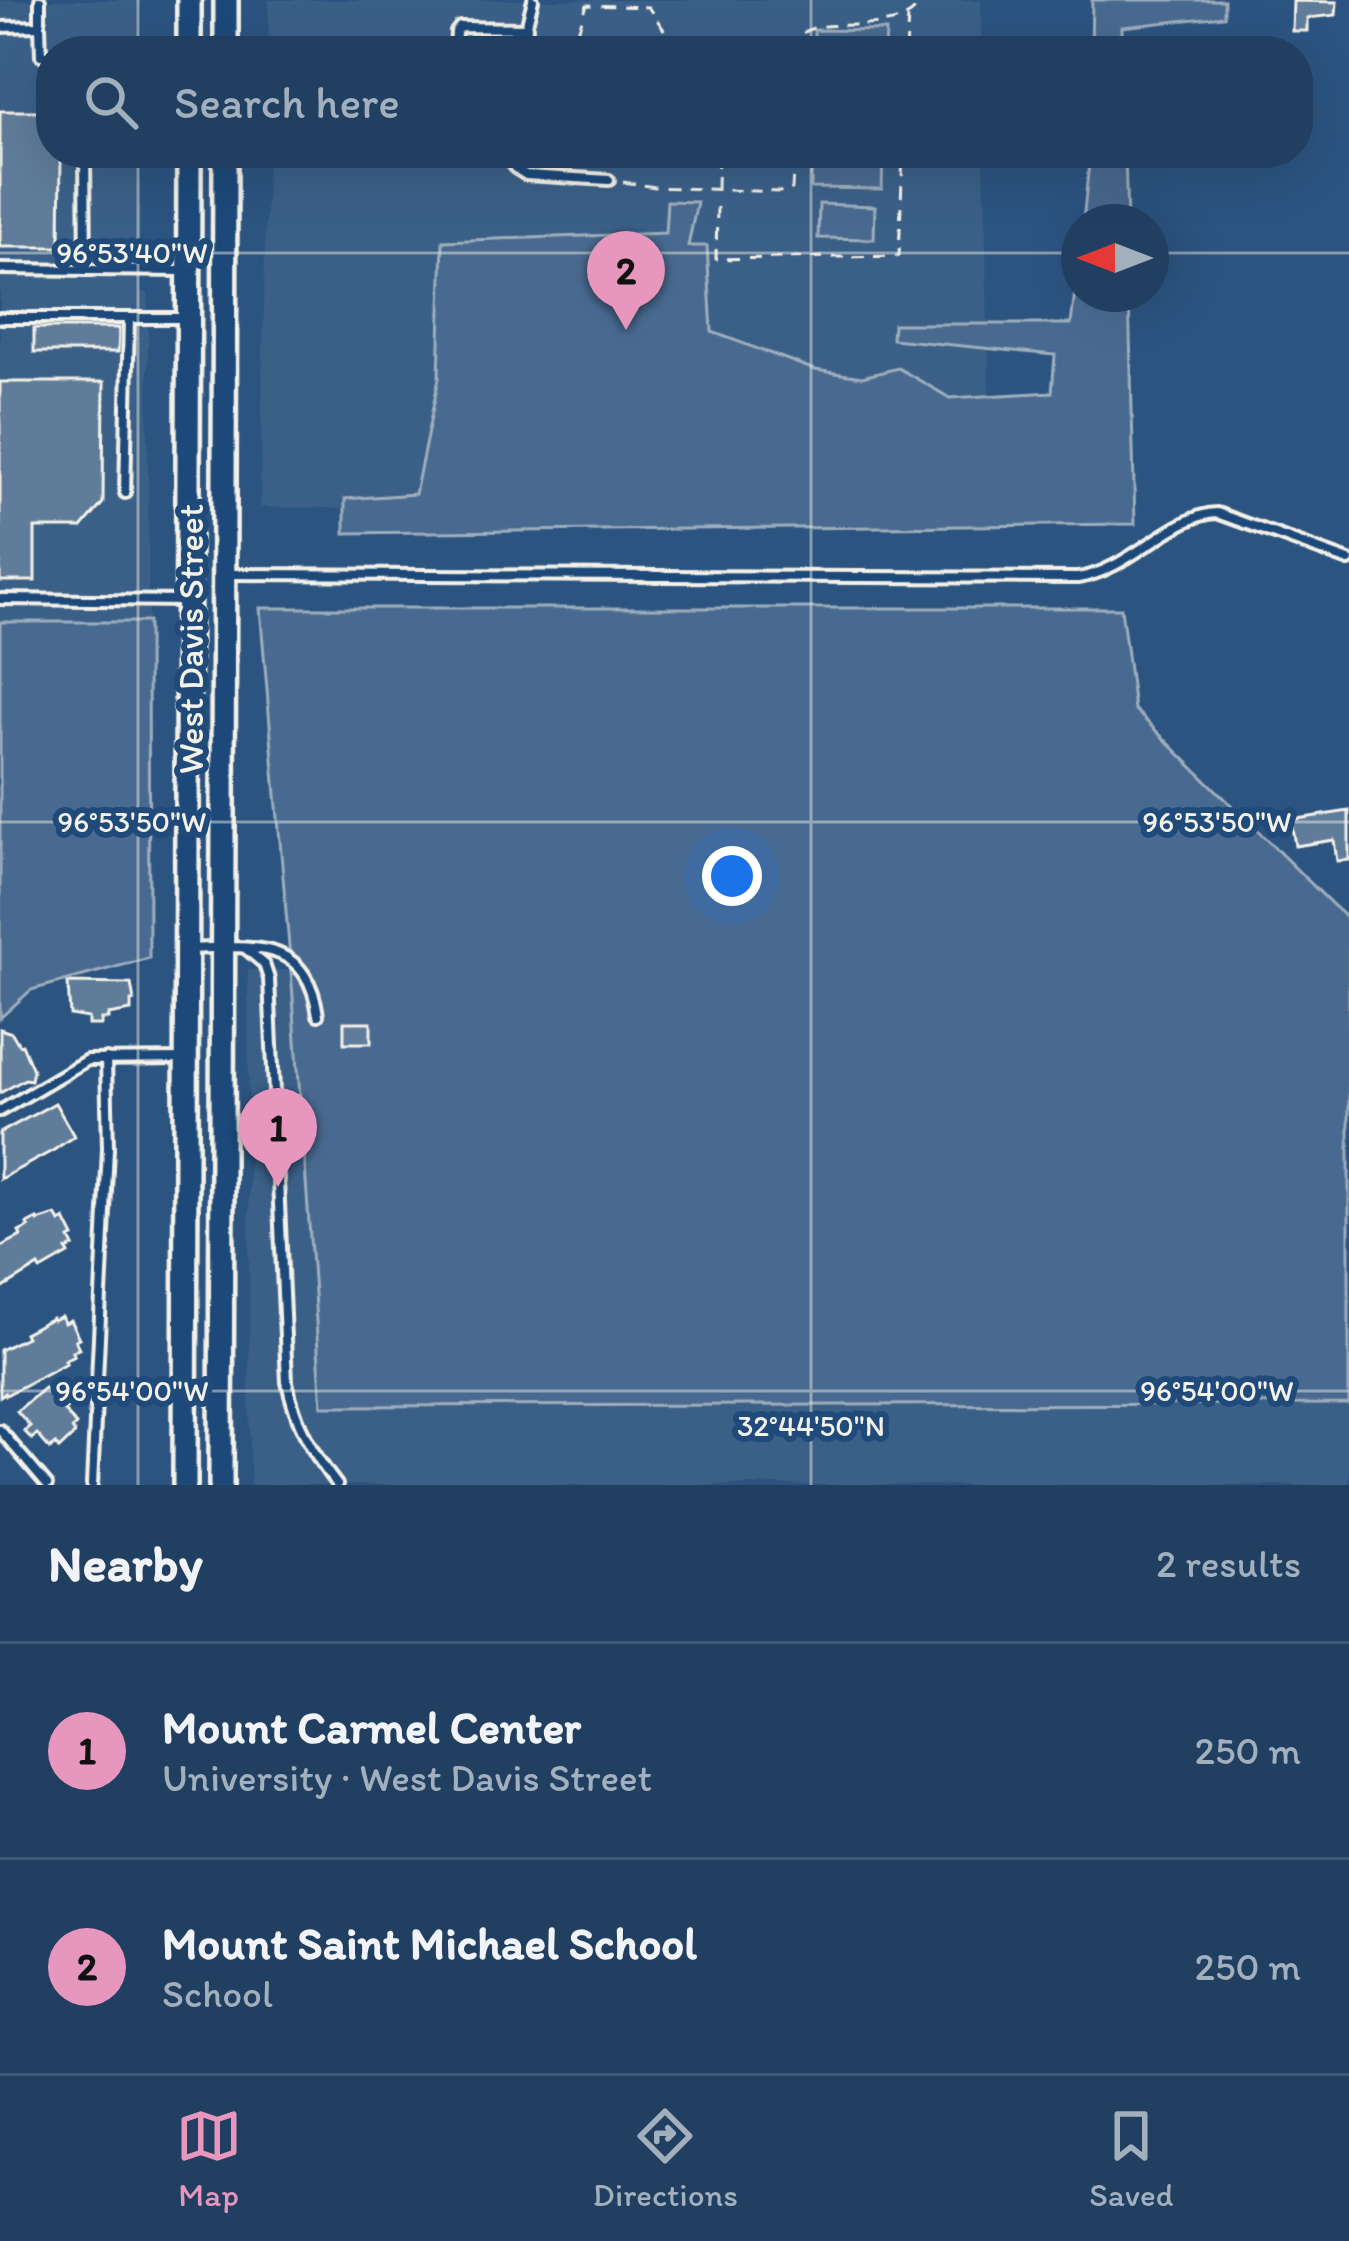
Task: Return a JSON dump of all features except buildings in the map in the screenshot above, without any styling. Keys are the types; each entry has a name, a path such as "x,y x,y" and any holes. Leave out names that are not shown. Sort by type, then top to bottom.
{"main road":[{"path":"189,0 189,36"},
{"path":"226,0 226,36"},
{"name":"West Davis Street","path":"185,1485 189,168"},
{"name":"West Davis Street","path":"221,1485 225,168"}],"lane":[{"path":"40,0 40,36"},
{"path":"524,36 533,0"},
{"path":"0,27 40,26"},
{"path":"456,36 460,27 526,28"},
{"path":"86,168 86,270"},
{"path":"515,168 526,175 609,180"},
{"path":"0,269 188,271"},
{"path":"0,319 188,318"},
{"path":"125,493 129,319"},
{"path":"224,574 1078,578 1118,564 1195,518 1216,513 1349,561"},
{"path":"0,599 187,602"},
{"path":"245,947 264,964 269,979 287,1382 301,1429 337,1485"},
{"path":"186,949 278,951 300,968 315,990 318,1015"},
{"path":"92,1485 108,1148 106,1059"},
{"path":"0,1111 87,1060 185,1059"},
{"path":"0,1430 47,1485"}],"path":[{"path":"795,36 802,26 827,18 895,20 914,13 921,0"},
{"path":"577,36 587,5 648,7 669,36"},
{"path":"907,36 908,16"},
{"path":"717,190 718,168"},
{"path":"609,180 655,188 779,192 792,189 793,168"},
{"path":"717,207 716,259 899,256 902,168"}],"shaded area":[{"path":"0,0 140,0 140,36 36,36 36,168 140,168 140,292 148,293 148,622 0,622"},
{"path":"269,0 981,0 982,36 268,36"},
{"path":"1092,0 1224,0 1224,16 1122,27 1122,36 1091,36"},
{"path":"814,30 886,31 886,36 814,36"},
{"path":"267,168 984,168 992,518 260,507"},
{"path":"812,168 883,168 882,189 811,188"},
{"path":"1088,168 1125,168 1126,204 1085,204"},
{"path":"667,201 697,202 688,246 707,246 712,332 815,370 862,377 898,368 950,398 1052,392 1055,355 892,339 893,324 1071,324 1072,312 1129,312 1135,524 345,533 345,499 415,494 439,378 443,241 665,233"},
{"path":"819,204 875,206 874,239 818,238"},
{"path":"260,608 1121,608 1134,709 1349,921 1349,1404 322,1406"},
{"path":"0,622 148,622 149,958 31,990 0,1018"},
{"path":"248,970 291,970 322,1406 1349,1404 1349,1485 250,1485"}],"place":[{"name":"Mount Saint Michael School","path":"626,330"},
{"name":"Mount Carmel Center","path":"278,1187"}]}
